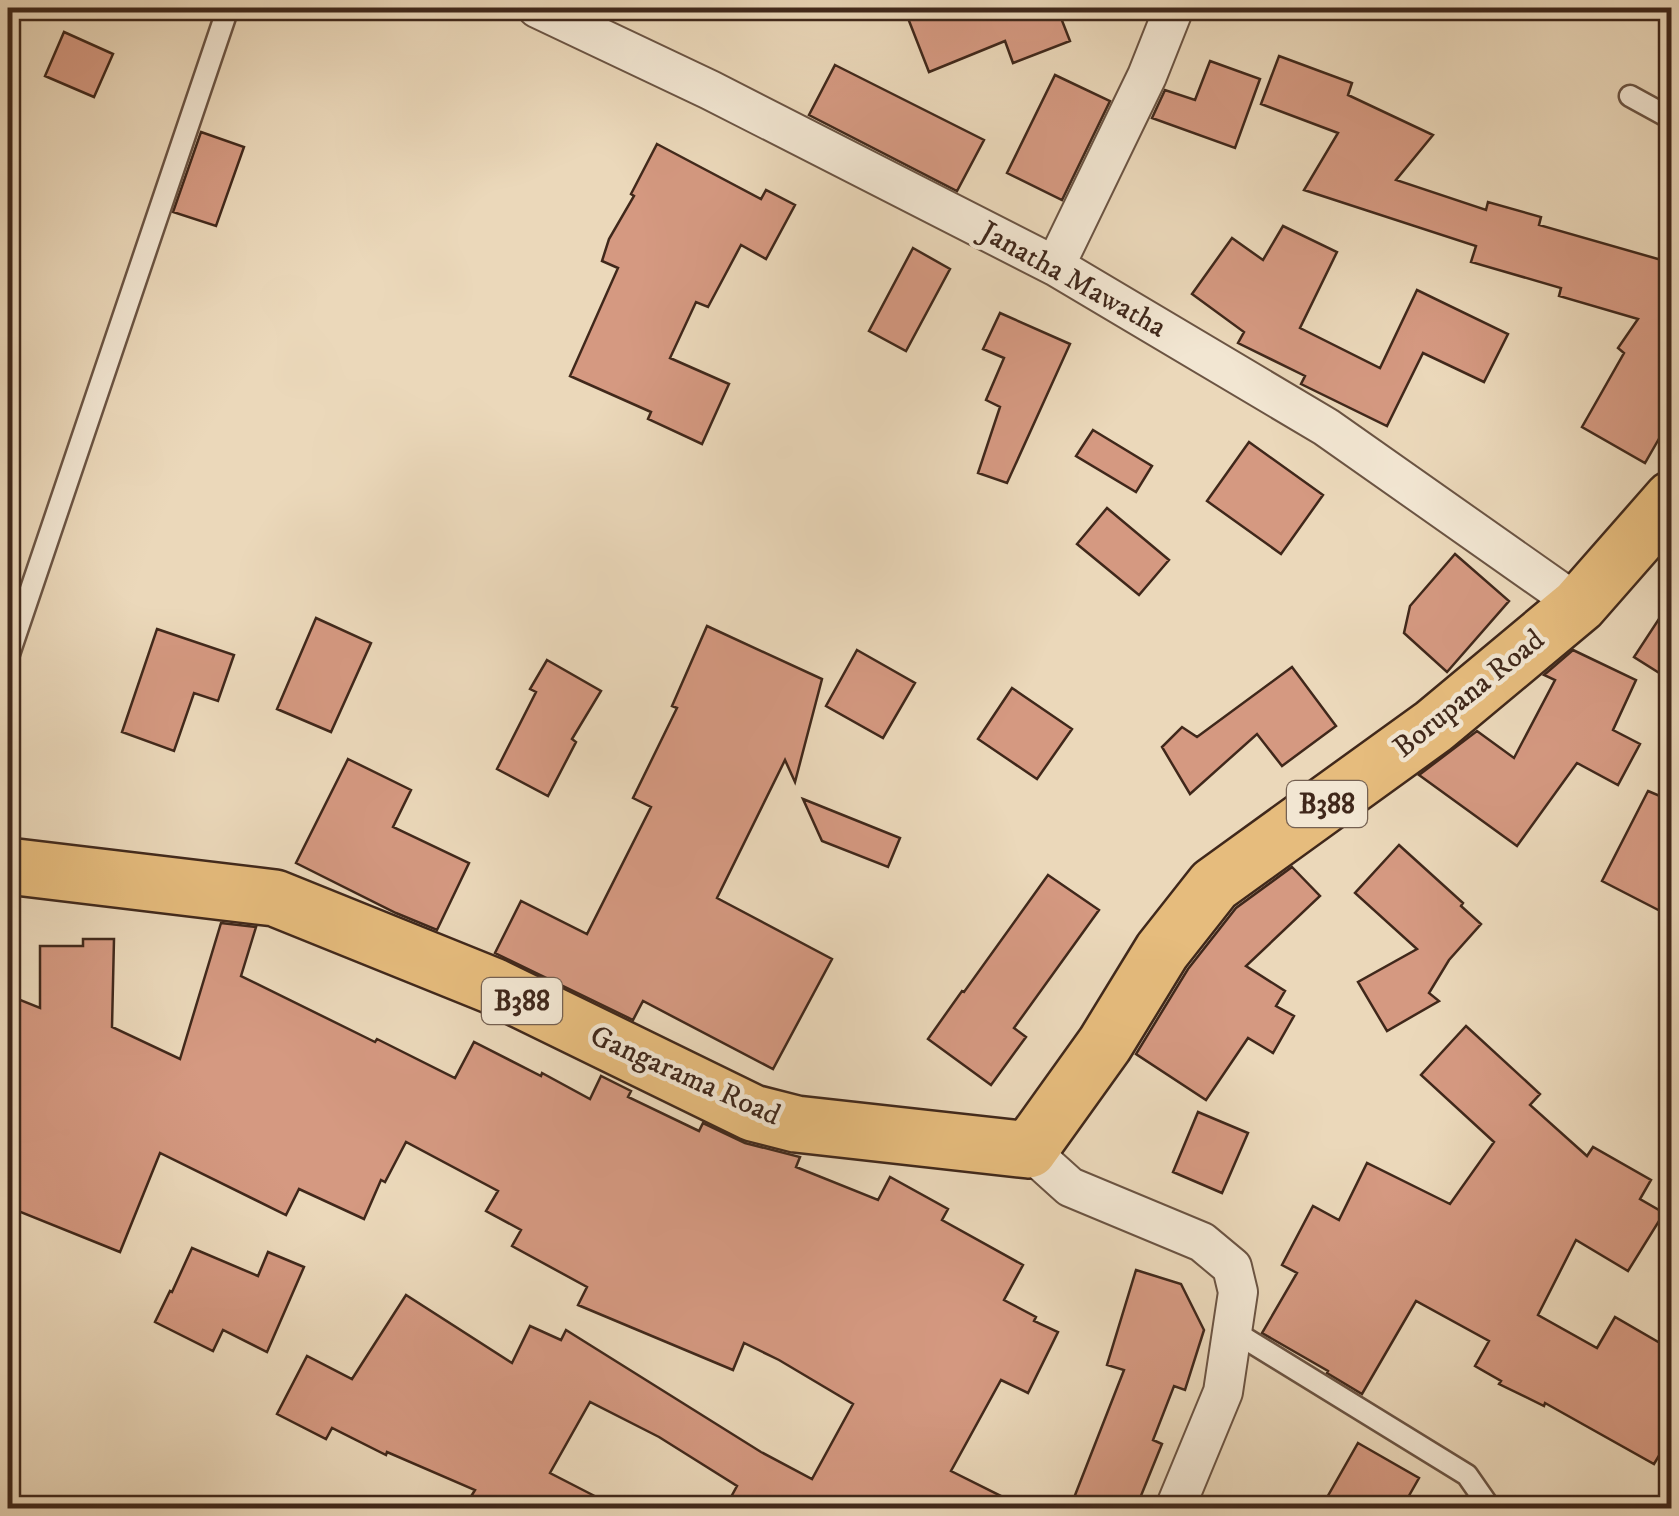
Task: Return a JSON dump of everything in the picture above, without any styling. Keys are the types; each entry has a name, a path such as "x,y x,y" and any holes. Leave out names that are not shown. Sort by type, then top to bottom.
{"main road":[{"name":"Borupana Road","path":"1030,1150 1105,1044 1162,951 1214,886 1434,726 1579,605 1672,499"},
{"name":"Gangarama Road","path":"8,866 274,898 493,986 752,1113 796,1124 1030,1150"}],"street":[{"name":"Janatha Mawatha","path":"537,8 710,90 1055,266 1326,427 1579,605"},
{"path":"1055,266 1147,76 1174,8"},
{"path":"1030,1150 1070,1187 1202,1242 1232,1266 1238,1292 1224,1392 1175,1508"}],"lane":[{"path":"8,657 228,8"},
{"path":"1630,96 1672,120"},
{"path":"1232,1331 1467,1476 1490,1508"}],"building":[{"path":"904,8 1085,9 1061,18 1070,41 1013,63 1005,41 929,72"},
{"path":"64,32 113,54 94,97 45,76"},
{"path":"1279,56 1352,83 1348,95 1433,135 1396,180 1486,210 1488,202 1541,217 1539,225 1672,263 1672,416 1645,463 1582,427 1624,353 1618,348 1638,319 1559,296 1561,288 1471,262 1476,246 1304,190 1338,133 1261,104"},
{"path":"1210,61 1260,79 1235,148 1152,118 1165,90 1195,100"},
{"path":"835,65 984,140 957,191 809,115"},
{"path":"1055,75 1110,101 1062,200 1007,173"},
{"path":"201,132 244,147 216,226 173,212"},
{"path":"657,144 761,199 766,190 795,205 766,259 741,245 708,307 696,302 670,358 729,384 702,444 648,419 651,412 570,376 618,268 602,261 609,239"},
{"path":"1283,226 1337,252 1300,328 1380,368 1417,290 1508,334 1484,382 1423,353 1387,426 1301,384 1305,376 1238,343 1244,332 1192,294 1232,238 1263,260"},
{"path":"913,248 950,269 906,351 869,331"},
{"path":"1000,313 1070,344 1007,483 978,473 1000,407 986,400 1004,358 983,349"},
{"path":"1093,430 1152,466 1136,492 1076,456"},
{"path":"1249,442 1323,495 1281,554 1207,501"},
{"path":"1107,508 1169,560 1139,595 1077,544"},
{"path":"1455,554 1509,601 1447,672 1404,633 1410,606"},
{"path":"1672,599 1672,681 1634,657"},
{"path":"316,618 371,643 331,732 277,709"},
{"path":"707,626 822,679 795,782 785,760 717,898 832,959 773,1069 643,1001 633,1020 495,953 521,901 587,934 651,807 633,798 677,708 672,706"},
{"path":"157,629 234,655 218,701 194,693 174,751 122,732"},
{"path":"857,650 915,683 883,738 826,706"},
{"path":"1573,650 1636,680 1613,730 1640,744 1618,785 1577,763 1517,846 1419,775 1477,731 1514,758 1555,680 1544,675"},
{"path":"547,660 601,691 572,739 576,742 548,796 497,769 536,692 530,689"},
{"path":"1292,667 1336,726 1282,766 1257,734 1190,794 1162,747 1182,727 1197,737"},
{"path":"1012,688 1072,729 1037,779 978,739"},
{"path":"348,759 411,790 393,827 469,863 437,930 296,863"},
{"path":"1648,791 1672,801 1672,917 1602,881"},
{"path":"803,799 900,838 888,867 822,841"},
{"path":"1399,845 1481,924 1449,960 1429,993 1439,1001 1387,1031 1358,982 1417,949 1355,893"},
{"path":"1292,867 1320,896 1246,966 1285,991 1276,1006 1294,1016 1273,1053 1248,1038 1206,1100 1136,1054 1188,969 1236,908"},
{"path":"1048,875 1099,910 1014,1028 1026,1037 991,1085 928,1039"},
{"path":"221,923 256,927 241,976 455,1078 474,1042 590,1099 601,1076 631,1091 628,1097 699,1131 703,1123 745,1143 800,1157 796,1167 878,1200 890,1177 948,1209 942,1220 1023,1265 1004,1300 1058,1332 1028,1393 1001,1380 951,1471 1025,1508 725,1508 737,1486 659,1437 590,1402 550,1473 618,1508 464,1508 475,1490 387,1452 386,1455 332,1428 326,1439 277,1414 307,1356 352,1379 406,1295 512,1363 530,1326 561,1340 566,1330 761,1452 812,1479 853,1404 744,1343 733,1370 578,1305 587,1287 512,1246 521,1230 486,1211 498,1191 406,1142 385,1182 381,1180 364,1219 299,1189 286,1215 160,1153 120,1252 8,1207 8,995 40,1008 40,946 83,946 83,939 114,939 112,1027 180,1059"},
{"path":"1466,1026 1540,1094 1530,1105 1587,1156 1593,1147 1651,1180 1640,1199 1664,1213 1628,1271 1576,1240 1538,1315 1597,1348 1615,1317 1672,1350 1672,1434 1654,1464 1545,1403 1544,1406 1499,1384 1501,1381 1475,1366 1489,1341 1416,1301 1362,1394 1262,1333 1297,1273 1282,1265 1313,1206 1339,1220 1367,1163 1450,1204 1494,1142 1421,1075"},
{"path":"1198,1112 1248,1133 1222,1193 1173,1172"},
{"path":"192,1248 258,1276 268,1252 304,1267 267,1352 223,1330 213,1351 155,1322"},
{"path":"1136,1270 1181,1284 1204,1330 1185,1390 1174,1386 1153,1440 1162,1444 1136,1508 1070,1508 1124,1370 1107,1365"},
{"path":"1358,1443 1419,1478 1402,1508 1321,1508"}]}
